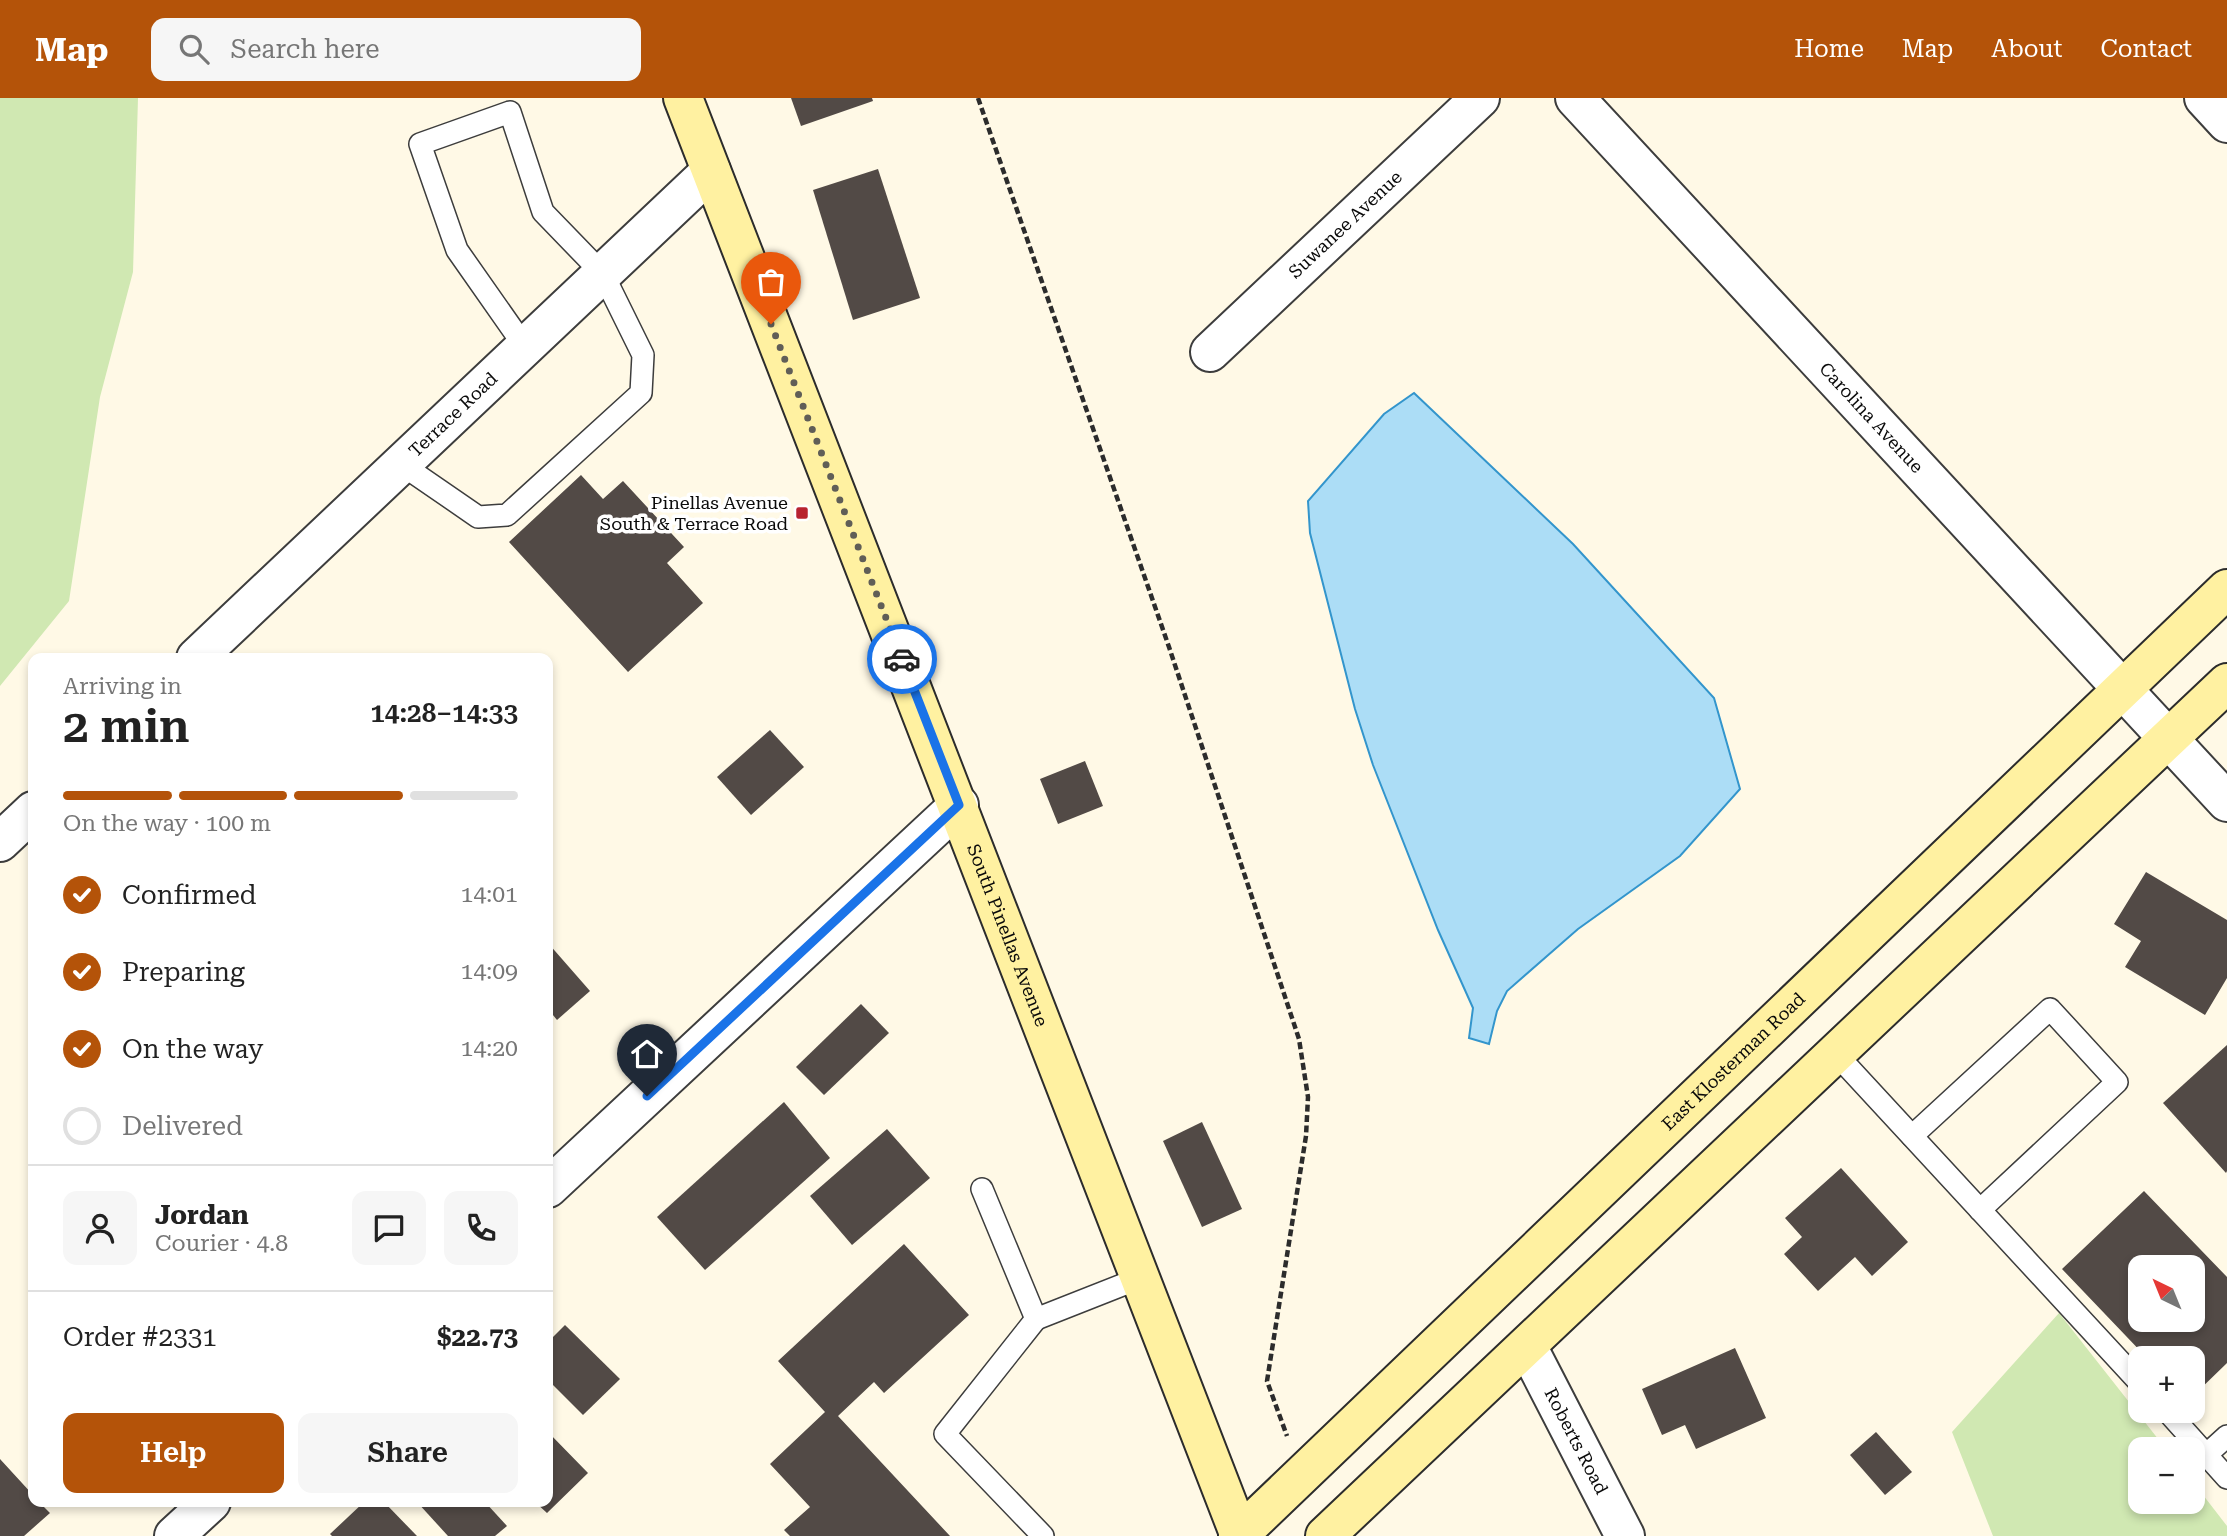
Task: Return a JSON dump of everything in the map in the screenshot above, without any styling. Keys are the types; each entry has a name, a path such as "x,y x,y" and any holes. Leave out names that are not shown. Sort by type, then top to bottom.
{"main road":[{"name":"South Pinellas Avenue","path":"683,98 959,805 1239,1536"},
{"name":"East Klosterman Road","path":"1239,1536 2227,589"},
{"path":"1325,1536 2227,683"}],"street":[{"name":"Suwanee Avenue","path":"1210,352 1480,98"},
{"name":"Carolina Avenue","path":"1575,98 2120,690 2227,802"},
{"path":"2204,98 2227,123"},
{"name":"Terrace Road","path":"200,653 711,172"},
{"path":"553,1183 959,805"},
{"path":"0,842 28,816"},
{"name":"Roberts Road","path":"1527,1346 1625,1536"},
{"path":"174,1536 206,1507"}],"lane":[{"path":"401,464 478,517 508,515 641,393 643,355 603,274 543,212 510,112 420,144 457,250 525,348"},
{"path":"1912,1136 2050,1009 2118,1082 1980,1210"},
{"path":"1836,1054 2128,1370"},
{"path":"982,1189 1036,1320"},
{"path":"1042,1536 946,1434 1036,1320 1140,1278"},
{"path":"2178,1423 2227,1478"},
{"path":"2207,1455 2227,1436"}],"path":[{"path":"978,98 1169,647 1299,1039 1308,1097 1306,1136 1266,1381"}],"green space":[{"path":"0,98 138,98 133,272 100,397 69,601 0,686"},
{"path":"2059,1313 2128,1401 2128,1423 2146,1423 2157,1437 2128,1437 2128,1514 2205,1514 2205,1498 2227,1526 2227,1536 1993,1536 1952,1432"}],"water":[{"path":"1414,393 1573,544 1714,698 1740,789 1680,856 1578,929 1507,991 1497,1011 1489,1044 1469,1038 1473,1008 1438,930 1373,765 1355,709 1310,533 1308,501 1384,414"}],"building":[{"path":"791,98 872,98 873,101 801,126"},
{"path":"878,169 920,298 853,320 813,190"},
{"path":"581,475 603,499 623,481 684,547 667,563 703,603 628,672 509,542"},
{"path":"770,730 804,767 751,815 717,777"},
{"path":"1085,761 1103,806 1058,824 1040,779"},
{"path":"2146,872 2227,920 2227,978 2205,1015 2125,967 2141,941 2114,924"},
{"path":"553,949 590,991 557,1020 553,1015"},
{"path":"861,1004 889,1033 824,1095 796,1067"},
{"path":"2227,1045 2227,1171 2226,1173 2163,1103"},
{"path":"784,1102 830,1158 705,1270 657,1217"},
{"path":"1202,1122 1242,1209 1202,1227 1163,1141"},
{"path":"887,1129 930,1178 852,1245 810,1196"},
{"path":"1841,1168 1908,1242 1872,1276 1855,1257 1818,1291 1784,1254 1802,1237 1785,1218"},
{"path":"2144,1191 2227,1277 2227,1363 2205,1384 2205,1346 2136,1346 2062,1269"},
{"path":"904,1244 969,1315 884,1393 874,1382 838,1416 950,1536 790,1536 784,1530 810,1507 770,1464 825,1412 778,1361"},
{"path":"565,1325 620,1379 583,1415 553,1385 553,1337"},
{"path":"1735,1348 1766,1418 1696,1449 1685,1425 1662,1435 1642,1389"},
{"path":"1876,1432 1912,1472 1885,1495 1850,1455"},
{"path":"553,1437 588,1473 547,1513 540,1507 553,1507"},
{"path":"0,1459 28,1490 28,1507 44,1507 50,1513 24,1536 0,1536"},
{"path":"359,1507 389,1507 417,1536 332,1536 330,1534"},
{"path":"422,1507 490,1507 507,1526 495,1536 448,1536"}],"way so far":[{"path":"771,324 902,659"}],"place":[{"name":"Pinellas Avenue South & Terrace Road","path":"802,513"}],"route":[{"path":"647,1096 959,805 902,659"}]}
